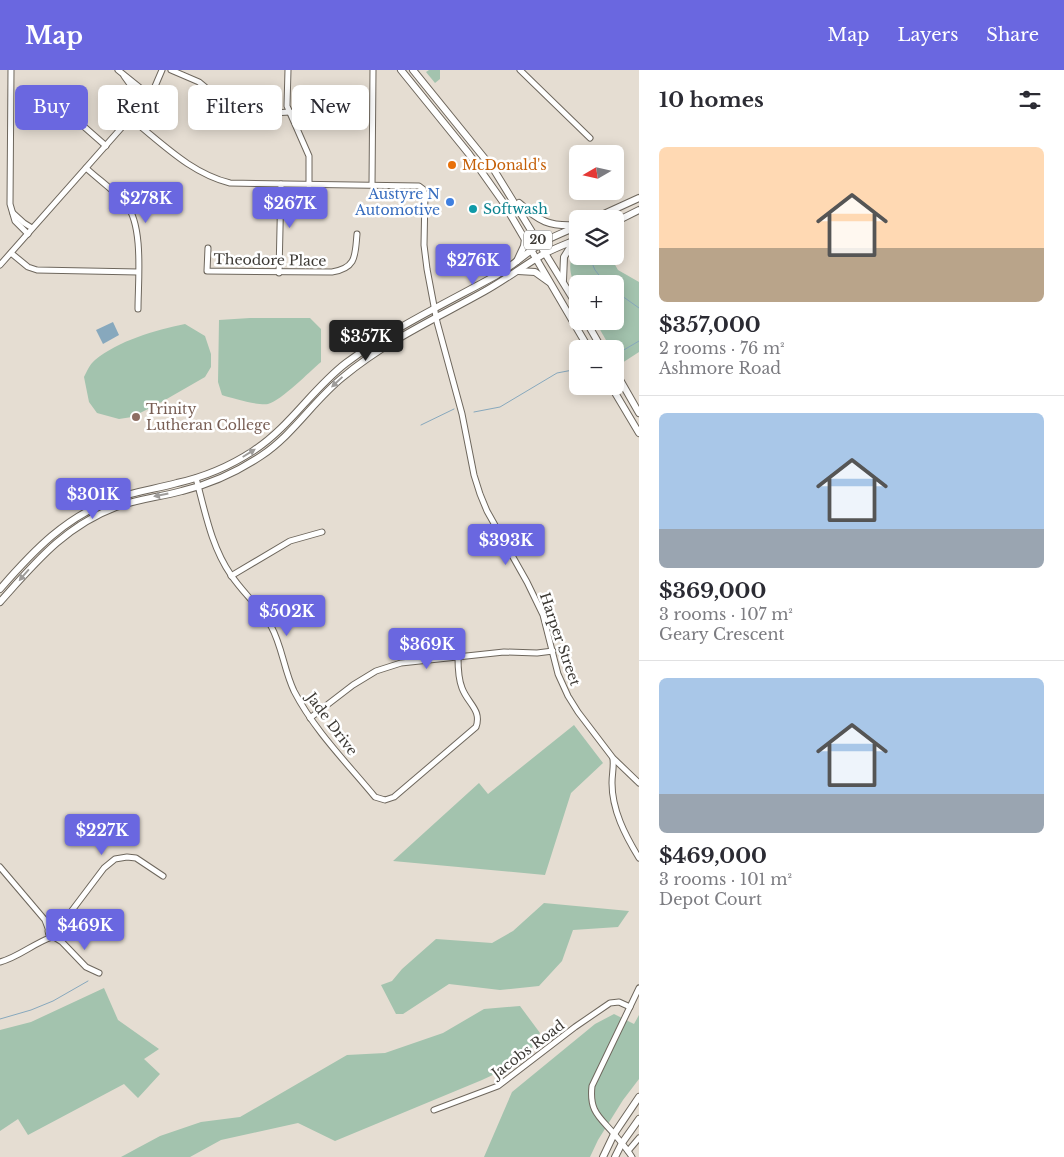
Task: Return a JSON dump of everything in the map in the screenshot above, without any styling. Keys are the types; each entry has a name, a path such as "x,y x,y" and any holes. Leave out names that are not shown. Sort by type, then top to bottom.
{"main road":[{"name":"20","path":"401,70 482,172 503,202 584,340"},
{"name":"20","path":"413,70 494,170 569,292"},
{"path":"512,198 547,224 569,225"},
{"path":"613,210 639,198"},
{"path":"624,218 639,210"},
{"path":"0,589 43,542 69,522 101,504 126,495 196,478 230,464 264,443 295,415 322,384 346,363 435,307 498,274 541,244 569,230"},
{"path":"516,262 525,239"},
{"path":"0,602 45,552 85,522 108,510 198,487 226,476 262,455 295,427 343,376 372,355 436,316 481,294 537,258 569,242"},
{"path":"563,282 564,257 569,250"},
{"path":"518,271 535,272 552,284"},
{"path":"624,387 639,413"},
{"path":"616,395 639,433"},
{"path":"603,1157 614,1134 639,1097"},
{"path":"615,1157 622,1143 639,1119"}],"street":[{"path":"11,70 10,200 15,221 28,234"},
{"path":"118,70 132,85"},
{"path":"154,85 162,70"},
{"path":"170,70 199,82 223,102 255,114 290,112"},
{"path":"288,70 287,106 309,156 309,185"},
{"path":"145,130 188,165 213,179 230,183 372,185 373,70"},
{"path":"520,70 590,138"},
{"path":"88,130 106,146"},
{"path":"0,266 120,130"},
{"path":"86,168 126,204 134,216 138,233 138,309"},
{"path":"279,273 281,184"},
{"name":"Harper Street","path":"372,185 419,186 423,189 425,194 426,261 436,316 462,414 474,475 480,494 487,511 536,598 543,615 558,674 568,696 613,758 639,783"},
{"path":"13,212 32,228"},
{"name":"Theodore Place","path":"208,248 207,271 332,272 343,270 352,263 356,253 357,234"},
{"path":"11,254 28,267 37,270 138,272"},
{"name":"Jade Drive","path":"196,478 205,515 214,540 231,576 261,611 271,626 283,654 293,688 310,718 375,797 385,800 394,796 476,727 479,719 478,713 462,688 458,657"},
{"path":"231,576 290,540 322,532"},
{"path":"310,718 353,685 376,672 401,663 504,652 537,653 553,651"},
{"path":"613,758 613,789 619,819 625,834 639,858"},
{"path":"0,962 15,957 43,940 58,936 64,921 104,868 115,859 136,858 162,876"},
{"path":"0,867 51,927 58,927 62,942"},
{"path":"43,940 51,927 64,921"},
{"path":"51,927 49,934 62,942 86,967 100,973"},
{"path":"632,1157 595,1112 592,1106 591,1093 592,1086 639,988"},
{"name":"Jacobs Road","path":"434,1110 498,1086 610,1003 619,1002 630,1007"},
{"path":"628,1151 639,1138"}],"green space":[{"path":"429,70 440,70 440,79 435,83 426,72"},
{"path":"570,265 615,265 618,270 639,282 639,352 624,362 624,340 606,340 600,330 624,330 624,275 571,275"},
{"path":"310,318 321,329 321,362 288,392 268,404 252,403 222,395 218,382 219,320"},
{"path":"185,324 205,336 211,354 211,367 205,377 132,417 119,419 97,413 89,402 84,377 93,362 104,353 126,342 162,329"},
{"path":"574,725 603,763 571,793 545,875 393,861 479,783 488,794"},
{"path":"544,903 629,911 618,927 573,930 562,961 539,986 500,990 449,984 403,1014 396,1014 381,985 392,981 402,969 436,939 492,943 513,931"},
{"path":"104,988 118,1020 159,1049 144,1059 160,1074 138,1098 124,1084 28,1135 18,1119 0,1131 0,1030 31,1022"},
{"path":"520,1006 540,1033 525,1060 482,1080 335,1141 298,1123 221,1140 190,1157 121,1157 160,1136 201,1122 240,1117 347,1055 385,1053 443,1033 484,1009"},
{"path":"614,1014 634,1024 639,1015 639,1079 623,1100 598,1140 590,1157 484,1157 512,1092 595,1024"}],"water":[{"path":"113,322 119,335 103,344 96,330"}],"waterway":[{"path":"593,265 599,275"},
{"path":"624,297 639,308"},
{"path":"624,350 639,341"},
{"path":"474,412 500,407 557,373 569,371"},
{"path":"421,425 454,409"},
{"path":"0,1019 53,1001 88,981"}],"place":[{"name":"McDonald's","path":"452,165"},
{"name":"Austyre N Automotive","path":"450,202"},
{"name":"Softwash","path":"473,209"},
{"name":"Trinity Lutheran College","path":"136,417"}]}
